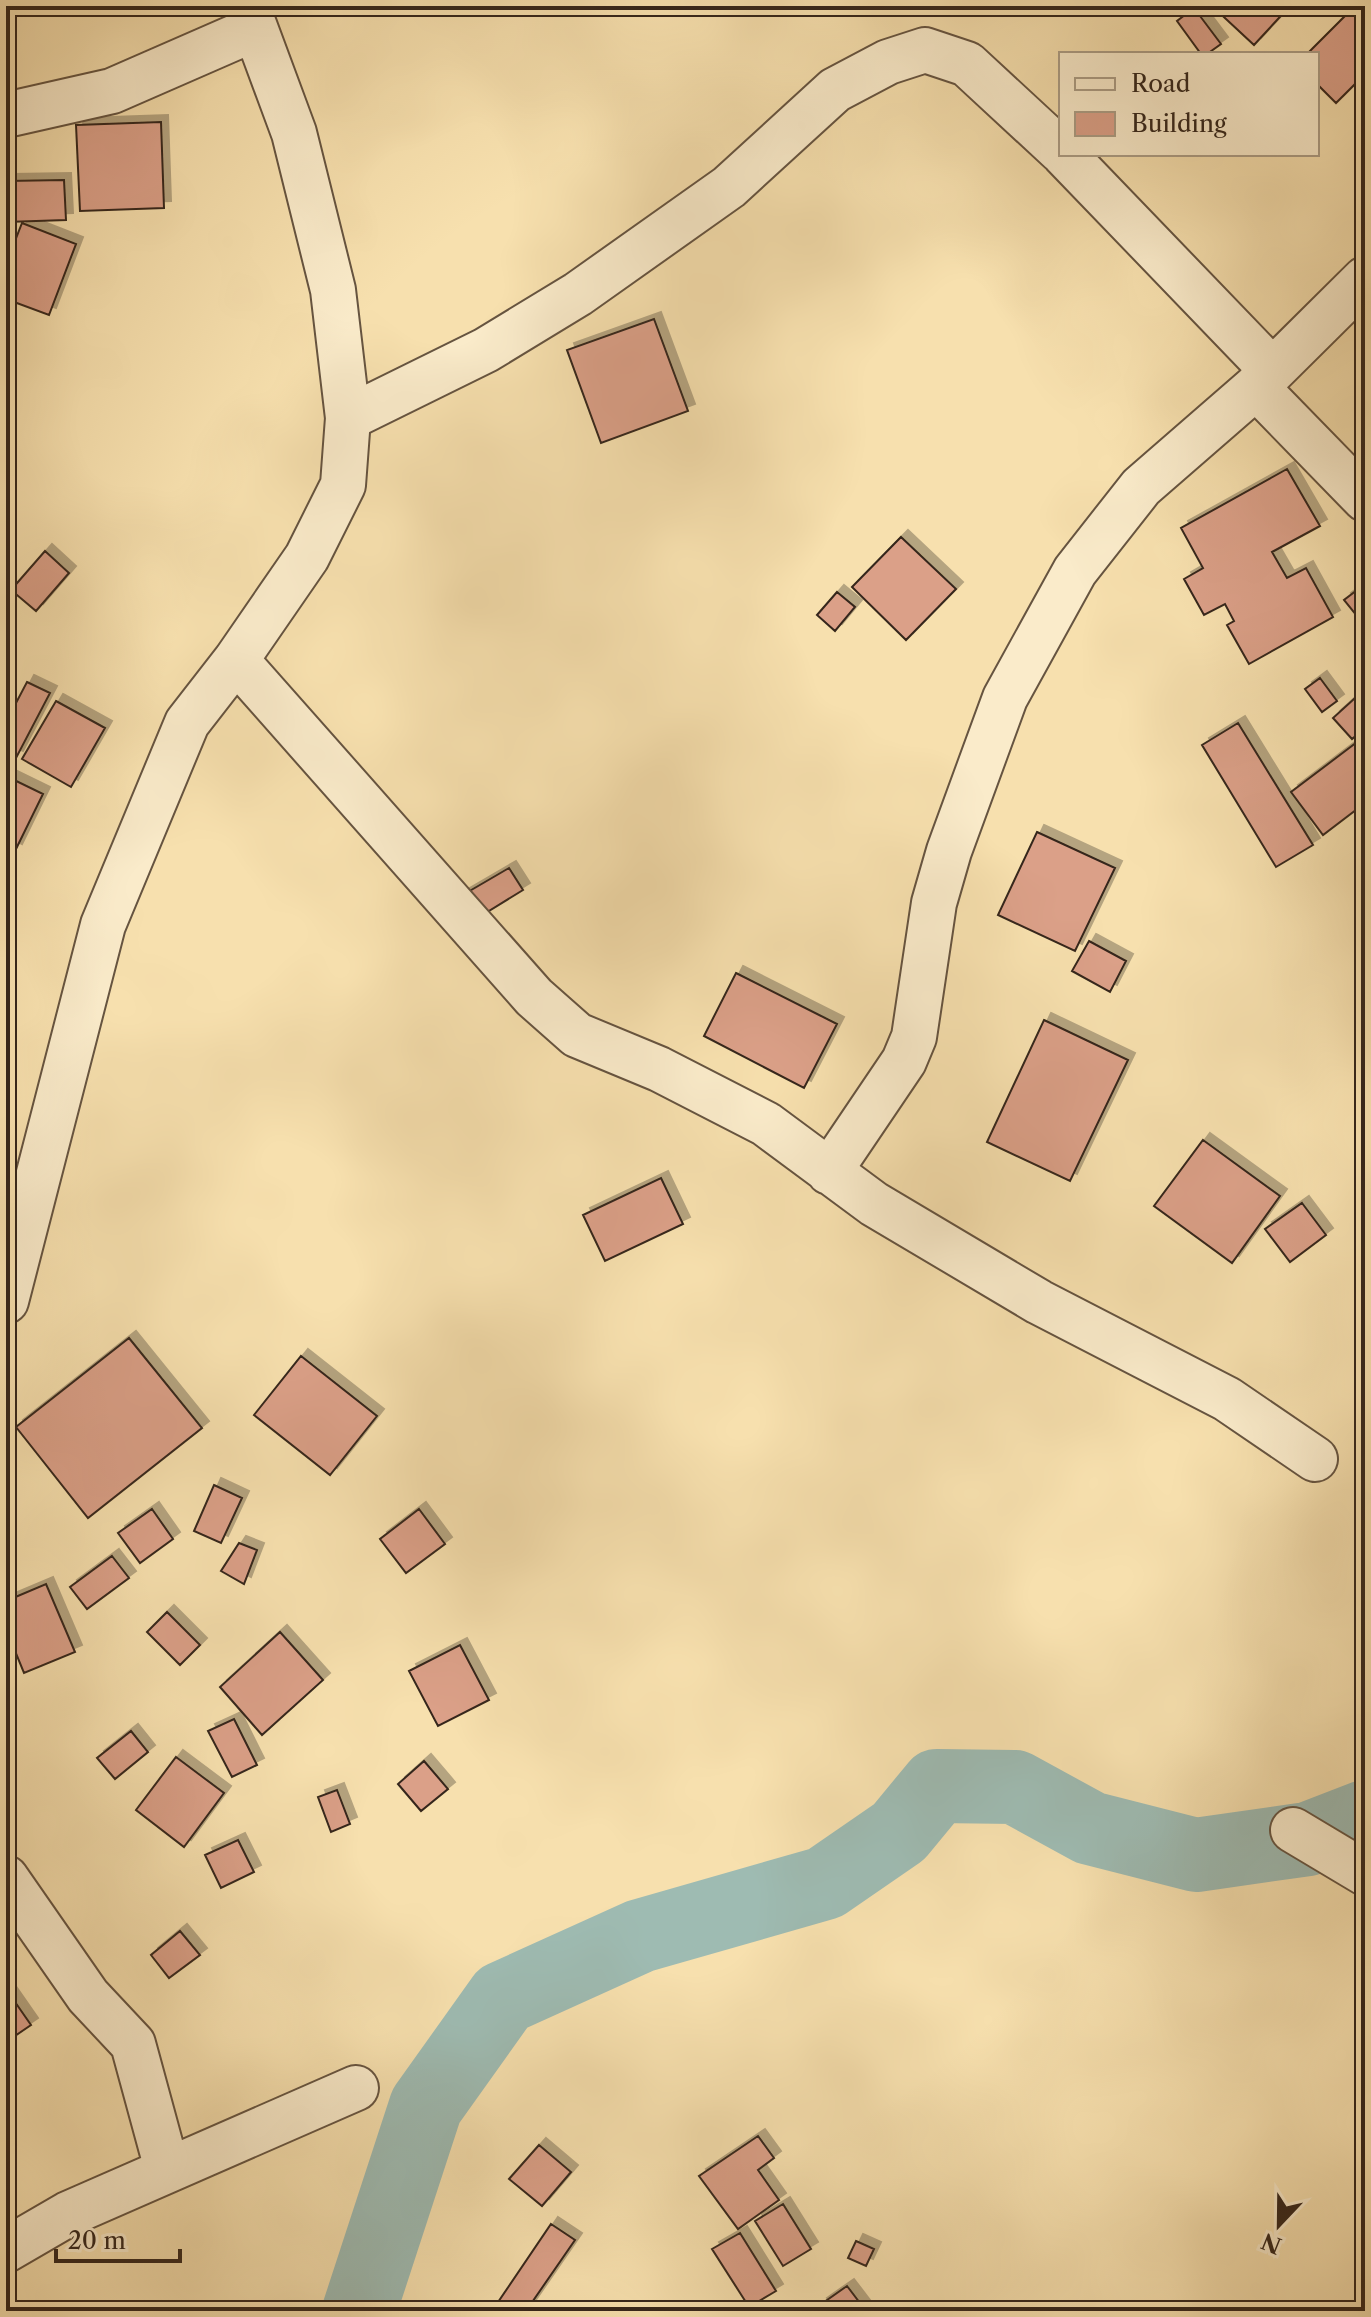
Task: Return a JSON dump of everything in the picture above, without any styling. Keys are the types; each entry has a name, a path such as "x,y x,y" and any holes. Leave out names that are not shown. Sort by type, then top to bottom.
{"street":[{"path":"6,115 112,91 250,17 294,133 333,290 348,418 343,485 307,557 236,660 187,723 103,925 6,1301"},
{"path":"348,418 486,350 578,294 729,187 835,90 888,62 925,50 967,64 1059,150"},
{"path":"1065,156 1264,378 1365,499"},
{"path":"829,1172 904,1061 914,1037 934,903 1005,698 1075,571 1141,487 1264,378 1365,279"},
{"path":"236,660 534,997 577,1035 659,1069 766,1124 874,1204 1039,1302 1227,1399 1315,1459"},
{"path":"1293,1830 1365,1873"},
{"path":"6,1878 88,1996 133,2044 167,2169"},
{"path":"6,2250 68,2214 356,2088"}],"building":[{"path":"1212,6 1290,6 1254,45"},
{"path":"1355,6 1365,9 1365,74 1336,103 1319,86 1319,52 1309,52"},
{"path":"1194,8 1221,44 1210,52 1200,52 1177,21"},
{"path":"161,122 164,208 80,211 76,125"},
{"path":"64,180 66,220 6,222 6,181"},
{"path":"22,223 76,244 49,315 6,299 6,264"},
{"path":"654,319 688,411 601,443 567,350"},
{"path":"1287,469 1320,526 1272,552 1287,578 1306,568 1333,617 1249,664 1227,625 1234,621 1225,604 1204,615 1184,579 1203,568 1181,528"},
{"path":"901,537 956,589 906,640 852,587"},
{"path":"45,551 69,573 36,611 11,590"},
{"path":"1365,584 1365,626 1344,600"},
{"path":"837,592 855,607 835,631 817,615"},
{"path":"1320,678 1337,701 1322,712 1305,689"},
{"path":"27,682 50,693 16,758 6,753 6,722"},
{"path":"1365,689 1365,728 1352,739 1333,718"},
{"path":"56,701 105,728 71,787 22,759"},
{"path":"1238,723 1313,845 1276,867 1202,745"},
{"path":"1365,736 1365,803 1323,835 1291,792"},
{"path":"6,776 43,794 15,851 6,846"},
{"path":"1037,832 1115,868 1075,951 998,915"},
{"path":"509,868 523,890 476,919 461,896"},
{"path":"1089,941 1126,961 1110,992 1072,971"},
{"path":"736,973 837,1024 804,1088 704,1036"},
{"path":"1044,1020 1128,1060 1070,1181 987,1142"},
{"path":"1203,1140 1280,1196 1232,1263 1154,1206"},
{"path":"661,1178 683,1224 605,1261 583,1215"},
{"path":"1302,1203 1326,1235 1290,1262 1265,1229"},
{"path":"129,1338 202,1428 88,1518 16,1427"},
{"path":"301,1356 377,1416 330,1475 254,1415"},
{"path":"214,1485 242,1498 221,1543 194,1531"},
{"path":"152,1509 173,1539 140,1563 118,1533"},
{"path":"419,1509 445,1544 406,1573 380,1539"},
{"path":"239,1543 257,1550 244,1584 221,1571"},
{"path":"112,1556 129,1578 87,1609 70,1587"},
{"path":"46,1584 75,1652 24,1673 6,1629 6,1601"},
{"path":"167,1612 200,1645 180,1665 147,1632"},
{"path":"280,1632 323,1680 262,1735 220,1687"},
{"path":"460,1645 489,1700 438,1726 409,1671"},
{"path":"234,1719 257,1765 232,1777 208,1731"},
{"path":"131,1731 148,1752 115,1779 97,1758"},
{"path":"176,1757 224,1793 184,1847 136,1810"},
{"path":"424,1761 448,1789 421,1811 398,1784"},
{"path":"337,1790 350,1824 331,1832 318,1797"},
{"path":"238,1840 254,1872 221,1888 205,1855"},
{"path":"180,1931 200,1955 169,1978 151,1955"},
{"path":"6,1989 31,2025 6,2042"},
{"path":"758,2136 774,2158 758,2170 779,2200 738,2229 699,2176"},
{"path":"539,2145 571,2172 542,2206 509,2179"},
{"path":"783,2204 811,2249 783,2266 755,2221"},
{"path":"551,2224 575,2240 526,2311 492,2311"},
{"path":"740,2233 776,2291 749,2307 712,2249"},
{"path":"856,2241 874,2249 866,2266 848,2258"},
{"path":"847,2286 866,2311 824,2311 820,2305"}],"waterway":[{"path":"359,2311 426,2106 503,1998 640,1936 825,1883 899,1832 937,1786 1015,1787 1090,1828 1196,1855 1308,1839 1365,1817"}]}
